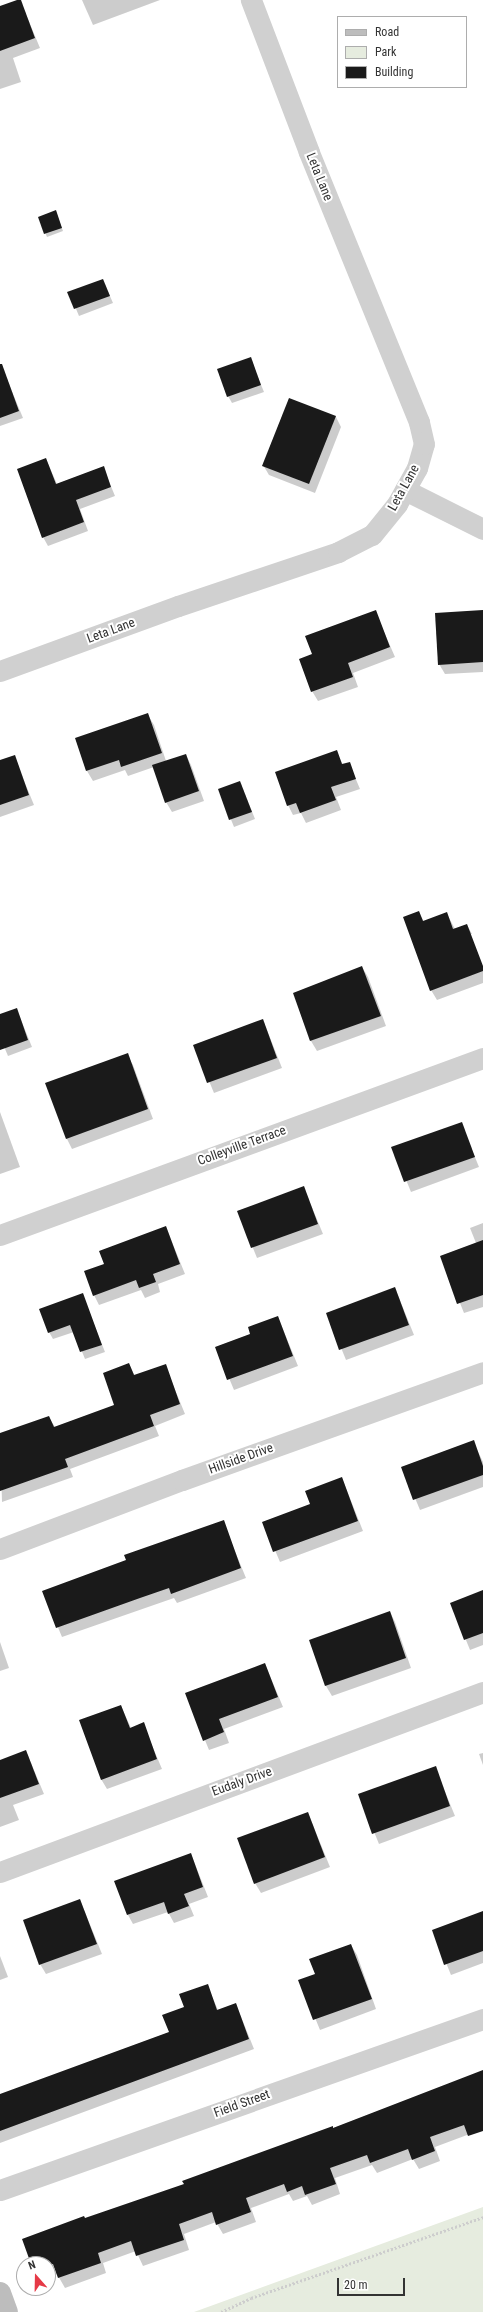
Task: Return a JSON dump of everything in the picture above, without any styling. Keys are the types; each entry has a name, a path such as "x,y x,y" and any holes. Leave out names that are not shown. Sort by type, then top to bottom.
{"street":[{"name":"Leta Lane","path":"0,671 178,606 338,552 372,535 397,504 417,468 424,444 419,422 312,160 251,0"},
{"path":"405,490 483,529"},
{"name":"Colleyville Terrace","path":"0,1235 483,1058"},
{"name":"Hillside Drive","path":"0,1549 182,1480 483,1372"},
{"name":"Eudaly Drive","path":"0,1872 483,1692"},
{"name":"Field Street","path":"0,2190 483,2018"},
{"path":"0,2293 7,2312"}],"path":[{"path":"221,2312 251,2298 483,2217"}],"green space":[{"path":"483,2207 483,2312 194,2312"}],"building":[{"path":"21,0 35,38 0,51 0,6"},
{"path":"56,210 62,228 44,234 38,217"},
{"path":"103,279 110,296 74,309 67,292"},
{"path":"251,357 261,385 227,397 217,369"},
{"path":"0,364 2,364 19,411 0,418"},
{"path":"289,398 336,416 309,484 262,466"},
{"path":"46,458 56,484 104,466 111,487 76,500 84,522 42,538 17,469"},
{"path":"376,610 390,647 348,663 353,677 311,692 299,659 312,654 305,636"},
{"path":"483,610 483,662 438,665 435,613"},
{"path":"148,713 162,753 121,767 119,760 86,771 75,738"},
{"path":"337,750 342,764 350,762 356,779 331,787 336,800 300,813 296,803 287,806 275,772"},
{"path":"186,754 199,791 165,803 152,765"},
{"path":"15,755 29,795 0,805 0,760"},
{"path":"240,781 252,812 229,820 218,789"},
{"path":"419,911 423,921 447,912 453,929 467,924 483,966 483,971 430,991 403,917"},
{"path":"362,966 381,1016 310,1041 293,993"},
{"path":"17,1008 28,1040 0,1050 0,1014"},
{"path":"263,1019 277,1058 207,1083 193,1045"},
{"path":"128,1053 148,1109 66,1139 45,1083"},
{"path":"462,1122 475,1157 404,1182 391,1147"},
{"path":"304,1186 318,1224 251,1248 237,1211"},
{"path":"166,1226 180,1264 153,1274 156,1282 139,1288 136,1280 93,1296 84,1271 104,1264 99,1251"},
{"path":"483,1240 483,1295 457,1304 440,1256"},
{"path":"395,1287 409,1325 339,1350 326,1313"},
{"path":"83,1293 102,1345 80,1352 70,1325 48,1333 39,1309"},
{"path":"278,1316 293,1356 227,1380 215,1347 250,1334 248,1327"},
{"path":"129,1363 134,1375 166,1364 180,1404 150,1415 154,1426 65,1459 68,1467 0,1491 0,1433 49,1416 54,1427 114,1405 103,1373"},
{"path":"474,1440 483,1466 483,1475 413,1500 401,1467"},
{"path":"342,1477 358,1521 273,1552 262,1522 310,1504 305,1491"},
{"path":"224,1520 241,1568 171,1594 169,1588 56,1628 42,1591 126,1560 124,1555"},
{"path":"483,1590 483,1633 464,1640 450,1603"},
{"path":"390,1611 406,1658 325,1686 309,1640"},
{"path":"265,1663 278,1697 219,1719 224,1732 203,1741 185,1693"},
{"path":"121,1705 130,1728 144,1722 157,1759 101,1780 79,1720"},
{"path":"26,1750 39,1784 0,1798 0,1760"},
{"path":"436,1766 450,1806 372,1834 358,1794"},
{"path":"308,1812 325,1857 254,1884 237,1838"},
{"path":"191,1853 203,1887 184,1894 189,1906 168,1914 164,1902 127,1915 114,1881"},
{"path":"80,1899 97,1944 39,1965 23,1920"},
{"path":"483,1911 483,1951 444,1965 432,1930"},
{"path":"351,1944 372,1999 313,2020 298,1980 315,1974 309,1959"},
{"path":"208,1984 217,2010 236,2003 249,2039 0,2131 0,2094 169,2032 162,2015 184,2007 179,1994"},
{"path":"483,2070 483,2131 468,2136 464,2125 430,2137 435,2151 412,2160 408,2149 370,2163 367,2155 330,2168 336,2184 305,2195 302,2186 287,2192 284,2184 246,2198 251,2212 216,2225 212,2212 179,2224 184,2240 136,2256 131,2241 98,2253 101,2263 58,2278 56,2272 56,2256 28,2256 22,2239 84,2216 85,2218 184,2184 182,2181 333,2126 333,2128"}]}
